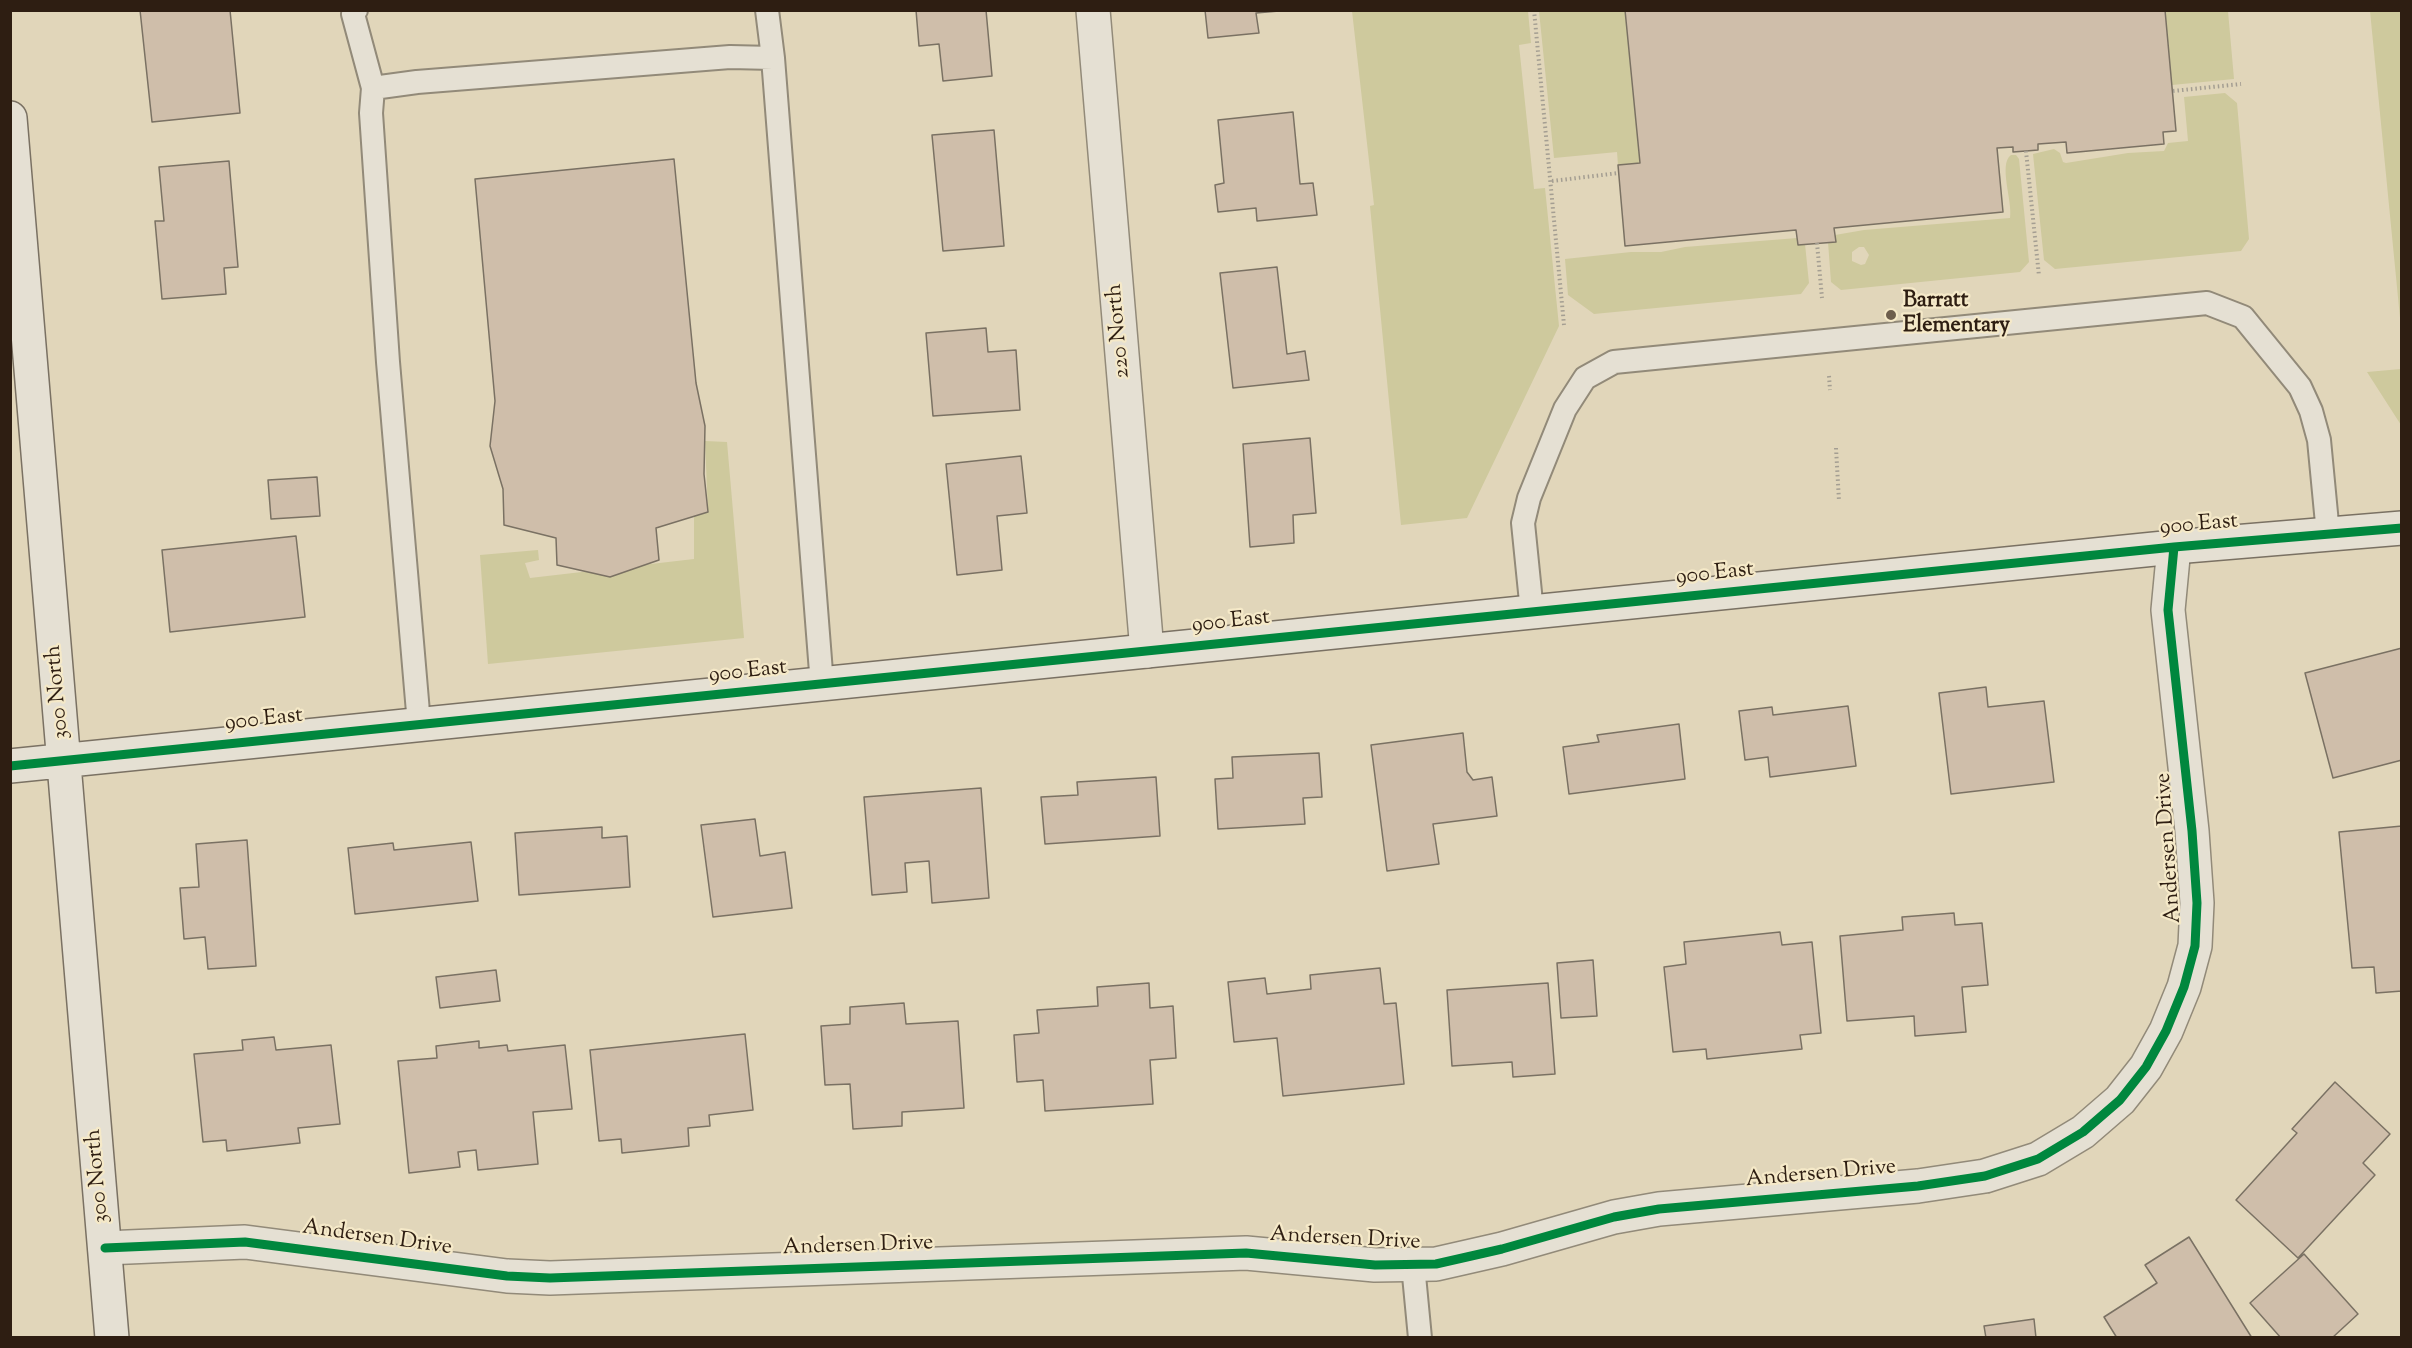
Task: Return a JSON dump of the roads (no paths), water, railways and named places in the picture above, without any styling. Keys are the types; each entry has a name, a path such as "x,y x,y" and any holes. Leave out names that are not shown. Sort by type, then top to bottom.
{"street":[{"name":"220 North","path":"1093,10 1147,651"},
{"name":"300 North","path":"11,131 112,1338"},
{"name":"900 East","path":"10,766 2174,547 2402,528"},
{"name":"Andersen Drive","path":"105,1248 245,1242 507,1276 550,1278 1246,1253 1375,1265 1413,1265 1458,1260 1572,1227 1659,1209 1918,1186 1985,1176 2038,1159 2083,1132 2120,1100 2146,1067 2166,1031 2184,987 2195,946 2197,903 2192,831 2168,610 2174,547"}],"lane":[{"path":"356,10 354,14 373,88 371,113 388,362 419,724"},
{"path":"767,10 773,58 822,685"},
{"path":"373,88 417,82 730,57 773,58"},
{"path":"1532,612 1523,523 1529,498 1565,409 1585,378 1614,362 2207,303 2243,317 2300,387 2311,411 2319,440 2328,534"},
{"path":"1413,1265 1420,1338"}],"place":[{"name":"Barratt Elementary","path":"1891,315"}]}
